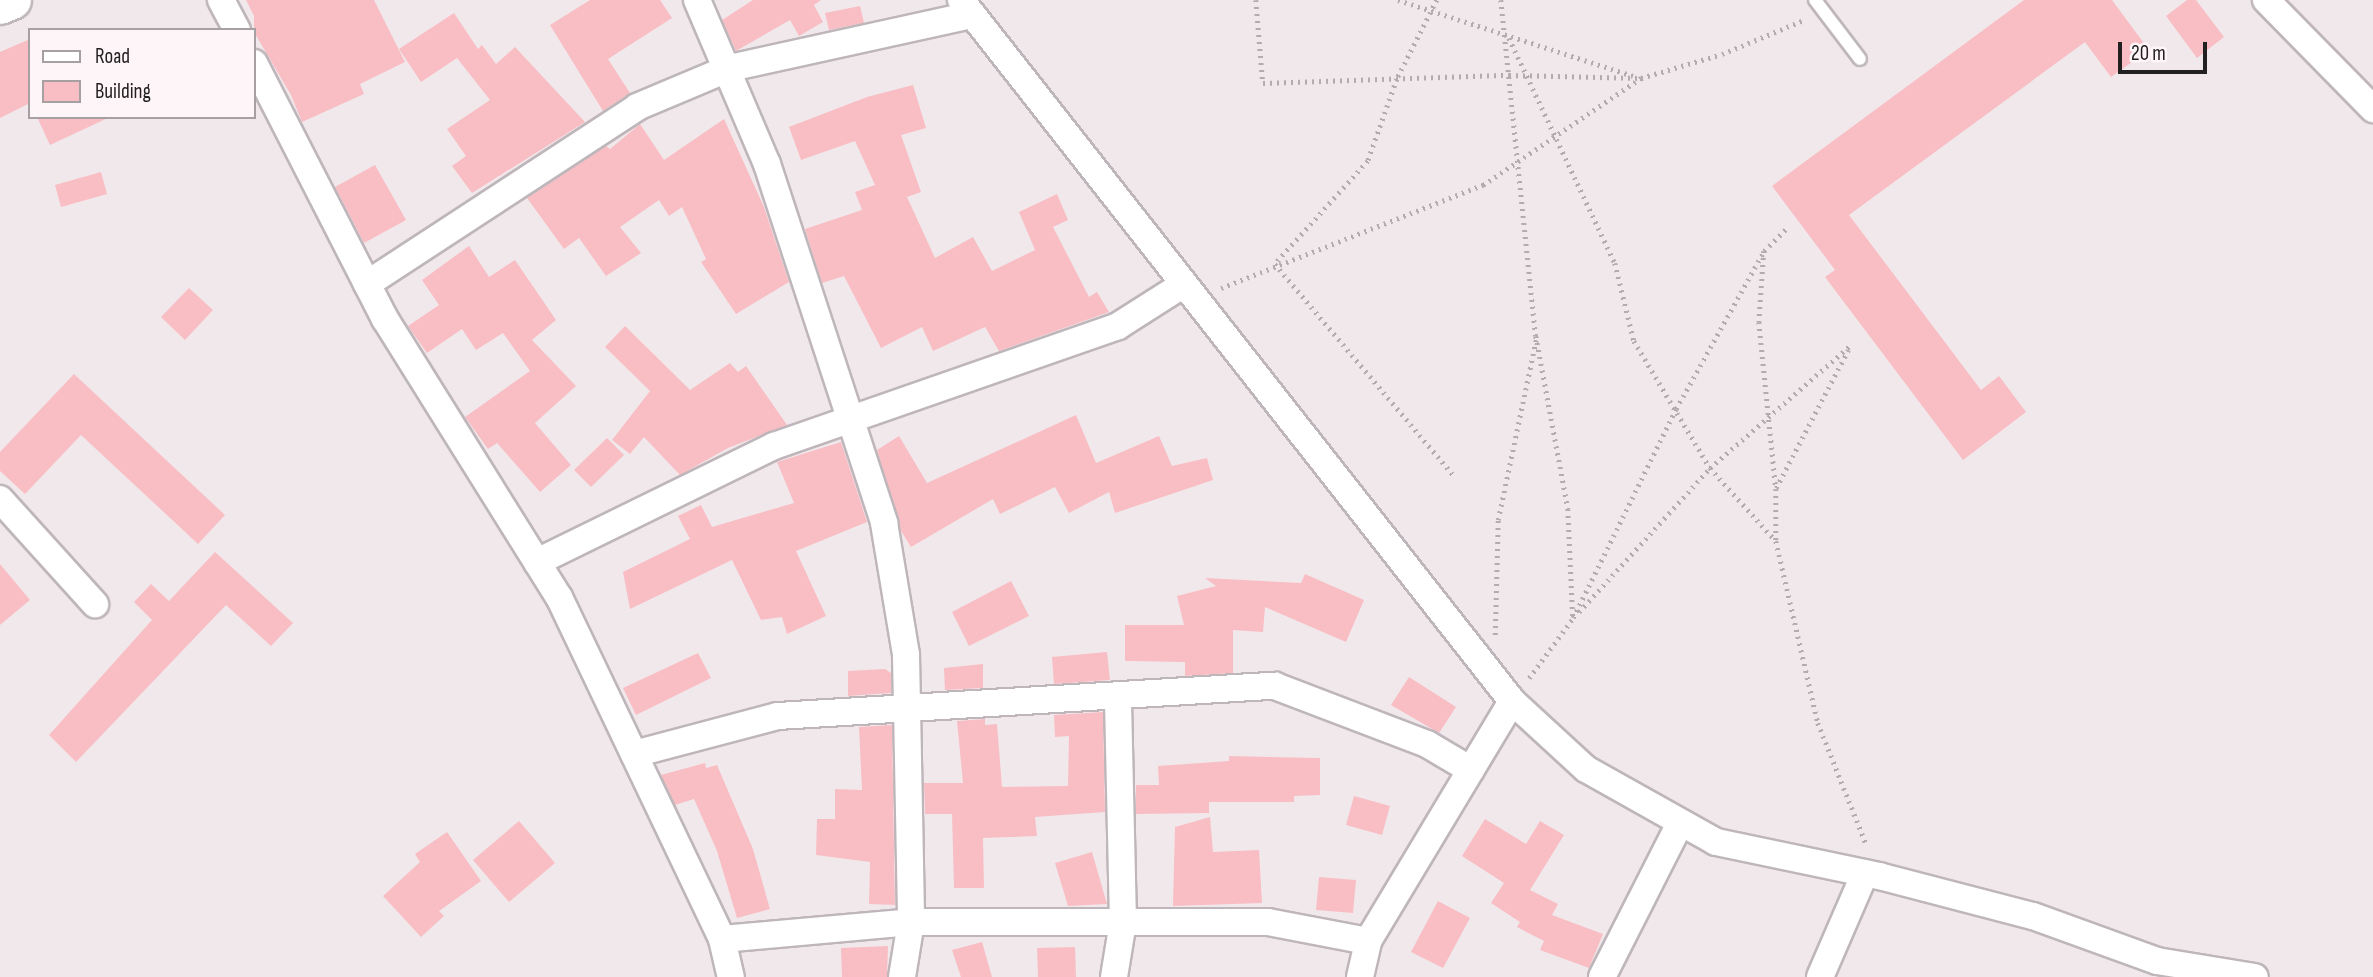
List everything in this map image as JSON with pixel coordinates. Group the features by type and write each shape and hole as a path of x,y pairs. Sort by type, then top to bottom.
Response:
{"main road":[{"path":"0,5 12,0"}],"street":[{"path":"221,0 236,28"},
{"path":"697,0 730,68 766,164 884,523 906,655 911,922 902,977"},
{"path":"2266,0 2373,109"},
{"path":"367,284 637,107 730,68 966,8 1512,701 1586,769 1679,825 1716,842 1872,875 2033,916 2157,961 2204,973 2255,977"},
{"path":"256,67 367,284 559,597 722,939 732,977"},
{"path":"537,562 774,446 851,422 1118,326 1191,292"},
{"path":"0,499 95,604"},
{"path":"634,754 778,716 1275,686 1427,744 1471,770"},
{"path":"1114,977 1124,922 1118,696"},
{"path":"1360,977 1368,942 1512,701"},
{"path":"1602,977 1679,825"},
{"path":"1820,977 1872,875"},
{"path":"722,939 911,922 1268,922 1368,942"}],"lane":[{"path":"1815,0 1860,59"}],"path":[{"path":"1256,0 1263,83 1510,75 1641,78 1722,54 1824,12"},
{"path":"1398,0 1641,78"},
{"path":"1275,264 1368,161 1397,79 1437,0"},
{"path":"1500,0 1507,34 1515,164 1536,336 1568,509 1573,618"},
{"path":"1507,34 1615,263 1634,341 1710,468 1776,541"},
{"path":"1191,292 1275,264 1483,185 1641,78"},
{"path":"1573,618 1676,409 1764,251 1786,229"},
{"path":"1764,251 1759,322 1776,489 1776,541 1818,723 1872,875"},
{"path":"1275,264 1453,474"},
{"path":"1494,678 1498,520 1536,336"},
{"path":"1512,701 1573,618 1710,468 1850,346 1776,489"}],"building":[{"path":"246,0 374,0 405,62 360,84 364,94 302,122 291,95 256,35 254,16"},
{"path":"590,0 660,0 672,18 608,59 630,93 603,111 550,25"},
{"path":"753,0 821,0 814,5 823,22 799,36 790,20 736,51 722,20"},
{"path":"2024,0 2112,0 2149,50 2111,77 2085,42 1849,215 1981,390 1999,376 2026,412 1963,460 1825,277 1835,270 1772,186"},
{"path":"2187,0 2196,0 2224,37 2197,58 2166,16"},
{"path":"860,6 864,23 829,30 825,13"},
{"path":"454,13 478,49 482,45 496,64 515,47 585,122 472,193 452,166 466,156 447,129 490,100 457,58 421,82 399,49"},
{"path":"28,40 28,104 0,118 0,52"},
{"path":"913,85 926,128 901,135 921,192 907,197 935,258 973,237 992,271 1035,250 1019,212 1057,194 1068,220 1053,227 1089,297 1097,292 1109,312 999,351 985,327 933,351 922,327 881,348 844,276 822,283 805,229 862,210 855,192 875,185 855,141 801,160 789,127 867,97"},
{"path":"38,119 106,119 50,145"},
{"path":"724,119 764,207 789,282 736,314 701,262 706,259 682,207 669,216 659,200 620,227 641,253 606,276 579,238 564,249 527,198 606,146 610,149 640,124 664,160"},
{"path":"375,165 406,220 364,243 335,187"},
{"path":"101,172 107,194 61,207 55,185"},
{"path":"469,246 489,277 515,260 556,320 532,340 576,386 535,423 571,465 540,492 497,443 488,449 465,417 530,371 503,333 476,350 462,329 427,353 408,326 439,305 422,280"},
{"path":"189,288 213,310 185,340 161,317"},
{"path":"625,326 690,390 730,363 738,372 746,366 787,425 728,448 680,475 644,437 630,454 612,440 650,391 605,347"},
{"path":"74,374 225,515 198,544 81,435 25,494 0,471 0,452"},
{"path":"1076,415 1096,463 1159,436 1172,466 1207,458 1213,480 1115,513 1109,492 1069,513 1055,487 1000,514 993,499 911,547 901,531 877,450 899,436 927,483"},
{"path":"607,438 624,455 591,487 574,470"},
{"path":"841,442 867,522 796,551 826,616 787,634 782,617 761,620 732,560 630,609 623,572 690,539 678,516 701,505 712,527 794,503 777,462"},
{"path":"215,552 293,623 271,646 226,605 76,762 49,735 152,620 134,602 151,584 169,601"},
{"path":"0,564 30,600 0,625"},
{"path":"1305,574 1364,600 1346,642 1265,607 1263,632 1233,630 1233,673 1185,676 1185,662 1125,661 1125,625 1184,625 1177,596 1216,586 1205,578 1301,583"},
{"path":"1011,581 1029,616 969,646 952,612"},
{"path":"1107,652 1110,680 1054,684 1052,657"},
{"path":"698,653 711,678 636,715 623,688"},
{"path":"983,664 983,688 945,690 944,668"},
{"path":"885,669 891,673 891,693 848,696 848,671"},
{"path":"1409,677 1456,707 1439,733 1391,705"},
{"path":"1103,712 1105,812 1035,817 1037,836 983,838 984,888 954,888 952,814 925,814 924,783 963,783 957,721 985,719 985,725 997,724 1002,787 1068,786 1069,736 1055,737 1054,715"},
{"path":"892,725 895,905 869,904 870,862 816,855 817,819 835,819 835,789 862,790 859,727"},
{"path":"1229,756 1320,758 1320,795 1294,796 1294,802 1209,802 1209,813 1136,814 1136,785 1159,785 1158,766 1229,761"},
{"path":"705,763 706,768 717,765 753,849 770,909 737,918 717,851 694,799 675,805 661,775"},
{"path":"1354,796 1390,806 1382,835 1346,825"},
{"path":"1210,817 1213,852 1259,850 1262,903 1173,906 1175,827"},
{"path":"1485,819 1526,844 1540,821 1564,835 1530,890 1558,904 1552,915 1603,934 1589,968 1540,950 1544,941 1517,927 1520,922 1491,903 1504,883 1462,856"},
{"path":"519,821 555,863 509,902 473,860"},
{"path":"447,832 481,881 439,911 444,916 421,937 383,896 420,862 415,854"},
{"path":"1092,852 1107,904 1068,906 1055,863"},
{"path":"1319,877 1356,880 1353,913 1316,910"},
{"path":"1438,901 1470,918 1443,968 1411,952"},
{"path":"982,942 992,977 961,977 952,950"},
{"path":"888,946 887,977 842,977 841,948"},
{"path":"1075,947 1076,977 1038,977 1037,948"}]}
